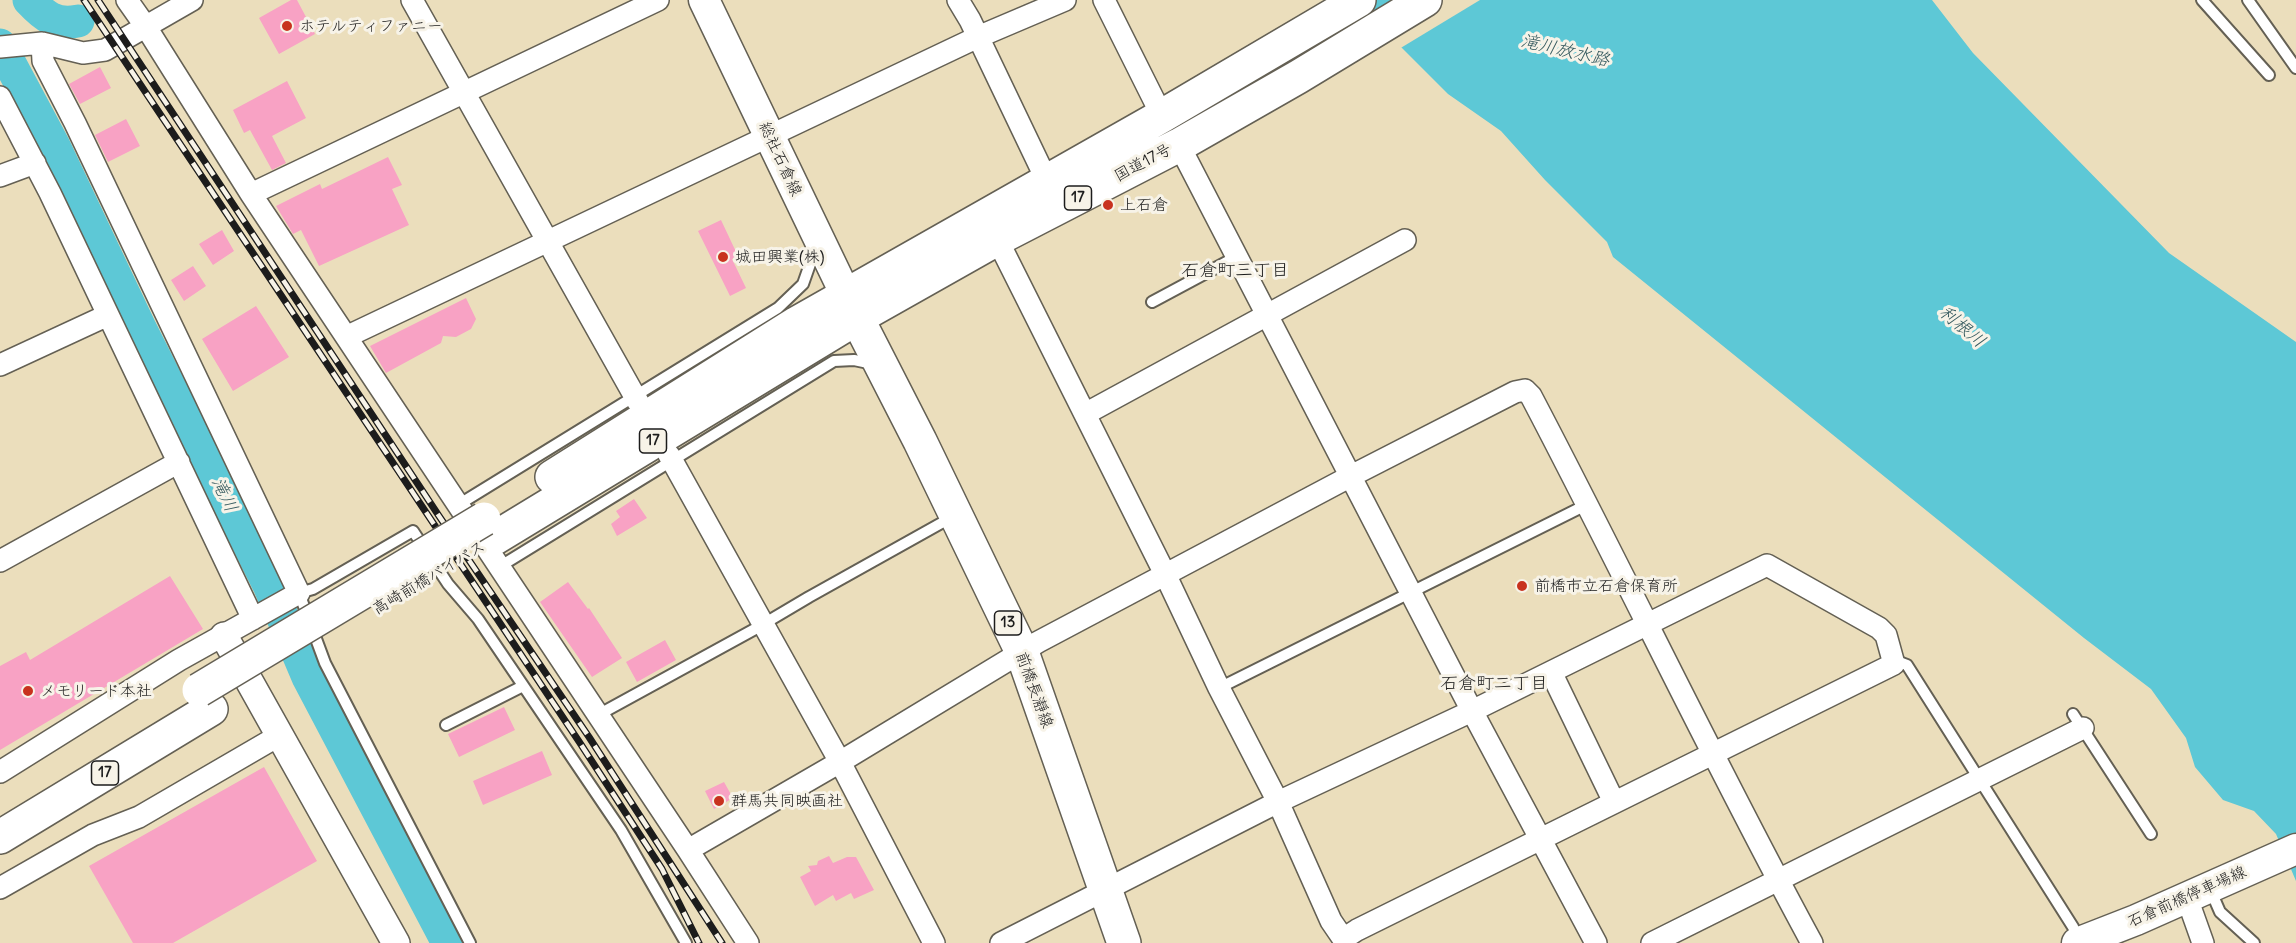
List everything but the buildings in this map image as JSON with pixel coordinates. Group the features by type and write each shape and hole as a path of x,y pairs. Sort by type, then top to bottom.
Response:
{"main road":[{"name":"総社石倉線","path":"704,0 851,307"},
{"name":"国道17号","path":"851,307 1047,181 1280,48 1359,0"},
{"name":"国道17号","path":"851,307 997,239 1179,145 1298,77 1425,0"},
{"name":"前橋長瀞線","path":"851,307 882,365 1022,652 1125,943"},
{"name":"高崎前橋バイパス","path":"0,837 205,700 484,532 797,323 851,307"},
{"name":"高崎前橋バイパス","path":"0,810 205,700"},
{"name":"石倉前橋停車場線","path":"2078,943 2296,849"}],"street":[{"path":"127,0 251,194 484,532 598,715 748,943"},
{"path":"0,47 32,44 93,53 116,45 192,0"},
{"path":"412,0 636,399"},
{"path":"251,194 658,0"},
{"path":"958,0 1047,181"},
{"path":"348,336 978,37 1065,0"},
{"path":"1104,0 1162,116"},
{"path":"0,772 179,660 296,595 135,247 43,61 32,44"},
{"path":"0,98 35,163 256,617"},
{"path":"1179,145 1472,711 1596,943"},
{"path":"0,176 35,163"},
{"path":"997,239 1165,574 1219,688 1278,802 1331,921 1344,941 1357,930 1894,664 1886,635 1879,628 1767,566 1472,711 1278,802 1001,943"},
{"path":"1085,414 1406,240"},
{"path":"0,365 108,315"},
{"path":"688,850 840,762 1022,652 1351,476 1515,392 1525,390 1531,396 1588,504 1812,943"},
{"path":"670,458 840,762 934,943"},
{"path":"0,561 179,462"},
{"path":"225,636 396,943"},
{"path":"1551,672 1614,802"},
{"path":"1652,943 1979,780 2078,721"},
{"path":"0,888 93,834 139,817 280,735"},
{"path":"2198,893 2203,943"}],"lane":[{"path":"2202,0 2268,75"},
{"path":"2248,0 2296,68"},
{"path":"484,532 636,399 785,303 807,276 818,240"},
{"path":"1152,302 1236,257"},
{"path":"484,532 670,458 834,361 854,360 882,365"},
{"path":"1219,688 1588,504"},
{"path":"598,715 764,625 809,597 955,516"},
{"path":"470,943 325,663 296,595 313,589 413,531 448,584 478,619 621,830 686,943"},
{"path":"1894,664 1899,662 1907,665 2073,927 2078,943"},
{"path":"446,725 523,686"},
{"path":"2078,721 2151,834"},
{"path":"2198,893 2254,943"}],"water":[{"name":"利根川","path":"1354,0 1932,0 1973,53 2169,253 2296,342 2296,881 2276,834 2254,811 2223,800 2195,767 2186,738 2151,689 2084,638 1613,257 1607,242 1545,180 1501,131 1448,94"}],"pier":[{"path":"1397,0 1480,0 1399,49 1368,18"}],"waterway":[{"name":"滝川放水路","path":"29,0 40,11 57,21 78,21"},
{"name":"滝川","path":"0,45 54,146 141,330 269,585 308,677 448,943"}],"railway":[{"path":"84,0 580,743 662,869 699,943"},
{"path":"98,0 439,516 589,737 722,943"}],"place":[{"name":"ホテルティファニー","path":"287,26"},
{"name":"上石倉","path":"1108,205"},
{"name":"城田興業(株)","path":"723,257"},
{"name":"前橋市立石倉保育所","path":"1522,586"},
{"name":"メモリード本社","path":"28,691"},
{"name":"群馬共同映画社","path":"719,801"}],"district":[{"name":"石倉町三丁目","path":"1235,271"},
{"name":"石倉町二丁目","path":"1494,684"}]}
